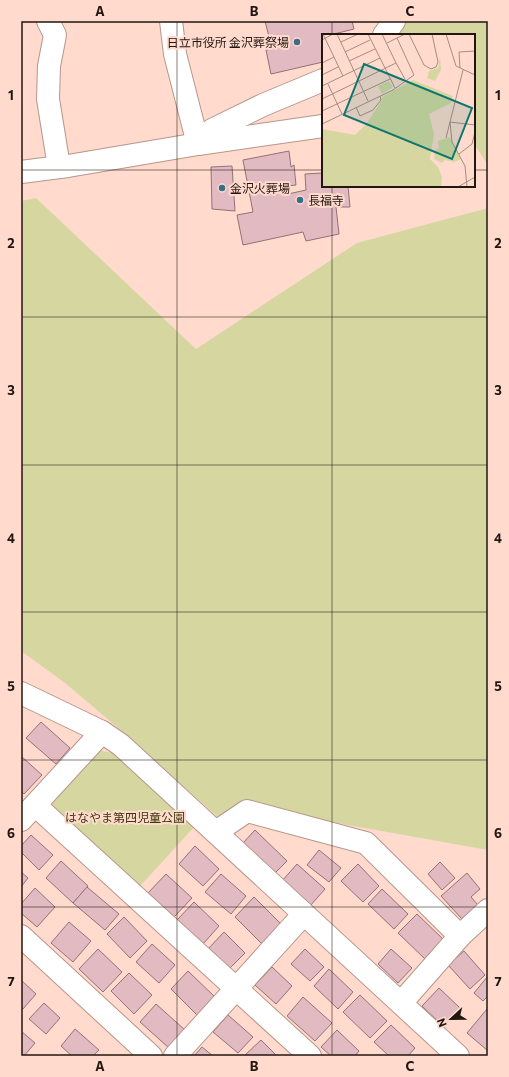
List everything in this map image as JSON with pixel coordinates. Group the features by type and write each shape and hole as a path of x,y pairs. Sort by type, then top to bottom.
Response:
{"street":[{"path":"48,21 55,35 50,66 48,99 59,167"},
{"path":"171,21 175,54 198,144"},
{"path":"385,34 394,21"},
{"path":"198,144 212,130 263,105 322,80"},
{"path":"21,172 322,126"},
{"path":"21,693 102,732 121,745 216,832 303,915 458,1056"},
{"path":"21,820 102,732"},
{"path":"35,804 310,1056"},
{"path":"216,832 247,811 366,843 460,936"},
{"path":"401,1003 460,936 488,910"},
{"path":"175,1056 303,915"},
{"path":"21,936 151,1056"}],"green space":[{"path":"400,21 488,21 488,165 475,146 475,34 390,34"},
{"path":"36,198 196,349 357,243 488,208 488,850 320,820 245,800 219,818 65,683 21,651 21,201"},
{"name":"はなやま第四児童公園","path":"99,750 116,754 196,825 140,886 54,809 52,802"}],"building":[{"name":"日立市役所 金沢葬祭場","path":"265,21 352,21 354,29 334,34 322,34 322,62 271,74 266,50 272,49"},
{"name":"長福寺","path":"289,151 291,167 294,165 296,185 287,186 288,194 306,190 305,174 322,173 322,187 348,187 350,207 336,207 339,234 306,241 303,232 243,245 237,215 253,212 243,160"},
{"name":"金沢火葬場","path":"232,166 235,211 212,209 211,167"},
{"path":"41,722 70,748 56,764 26,738"},
{"path":"21,756 42,775 24,794 21,791"},
{"path":"255,830 287,861 274,874 242,844"},
{"path":"31,835 53,855 39,870 21,852 21,846"},
{"path":"195,846 219,869 203,886 179,864"},
{"path":"319,850 341,868 329,882 307,865"},
{"path":"61,861 88,886 73,903 46,878"},
{"path":"440,862 455,878 442,890 428,874"},
{"path":"297,864 325,889 310,906 282,881"},
{"path":"358,864 379,886 363,902 341,881"},
{"path":"21,872 28,878 21,887"},
{"path":"467,873 480,889 471,897 478,905 462,919 441,896"},
{"path":"166,874 192,898 174,917 148,893"},
{"path":"221,874 246,896 231,914 205,892"},
{"path":"87,887 119,914 105,930 73,903"},
{"path":"35,888 55,907 37,927 21,913 21,904"},
{"path":"382,889 408,914 394,929 368,904"},
{"path":"254,897 281,924 262,944 235,917"},
{"path":"194,902 219,926 203,944 177,920"},
{"path":"417,914 444,940 425,959 398,933"},
{"path":"124,917 147,941 130,958 107,934"},
{"path":"69,922 91,941 73,962 51,943"},
{"path":"224,932 245,953 229,969 208,949"},
{"path":"152,944 175,965 159,983 136,962"},
{"path":"98,949 122,972 103,992 79,969"},
{"path":"305,949 324,967 310,981 291,964"},
{"path":"391,949 412,968 398,983 378,964"},
{"path":"464,951 485,975 470,989 448,965"},
{"path":"272,967 292,986 276,1004 255,985"},
{"path":"329,969 353,992 338,1009 314,986"},
{"path":"188,971 217,999 199,1017 171,989"},
{"path":"129,973 152,995 134,1014 111,991"},
{"path":"488,976 488,996 483,1001 474,993"},
{"path":"21,980 36,994 23,1009 21,1008"},
{"path":"439,988 460,1008 443,1026 422,1006"},
{"path":"360,995 387,1021 370,1038 343,1012"},
{"path":"303,997 332,1023 315,1041 287,1016"},
{"path":"44,1003 60,1018 46,1034 29,1019"},
{"path":"156,1004 185,1030 169,1048 140,1022"},
{"path":"487,1009 488,1010 488,1051 467,1033"},
{"path":"228,1015 253,1037 238,1053 213,1032"},
{"path":"391,1025 415,1048 408,1056 389,1056 374,1042"},
{"path":"75,1029 99,1050 93,1056 72,1056 61,1046"},
{"path":"337,1030 359,1051 355,1056 331,1056 321,1047"},
{"path":"21,1031 35,1043 24,1056 21,1056"},
{"path":"261,1040 277,1056 244,1056"},
{"path":"202,1047 213,1056 194,1056"}],"place":[{"name":"日立市役所 金沢葬祭場","path":"297,42"},
{"name":"金沢火葬場","path":"222,188"},
{"name":"長福寺","path":"300,200"}]}
